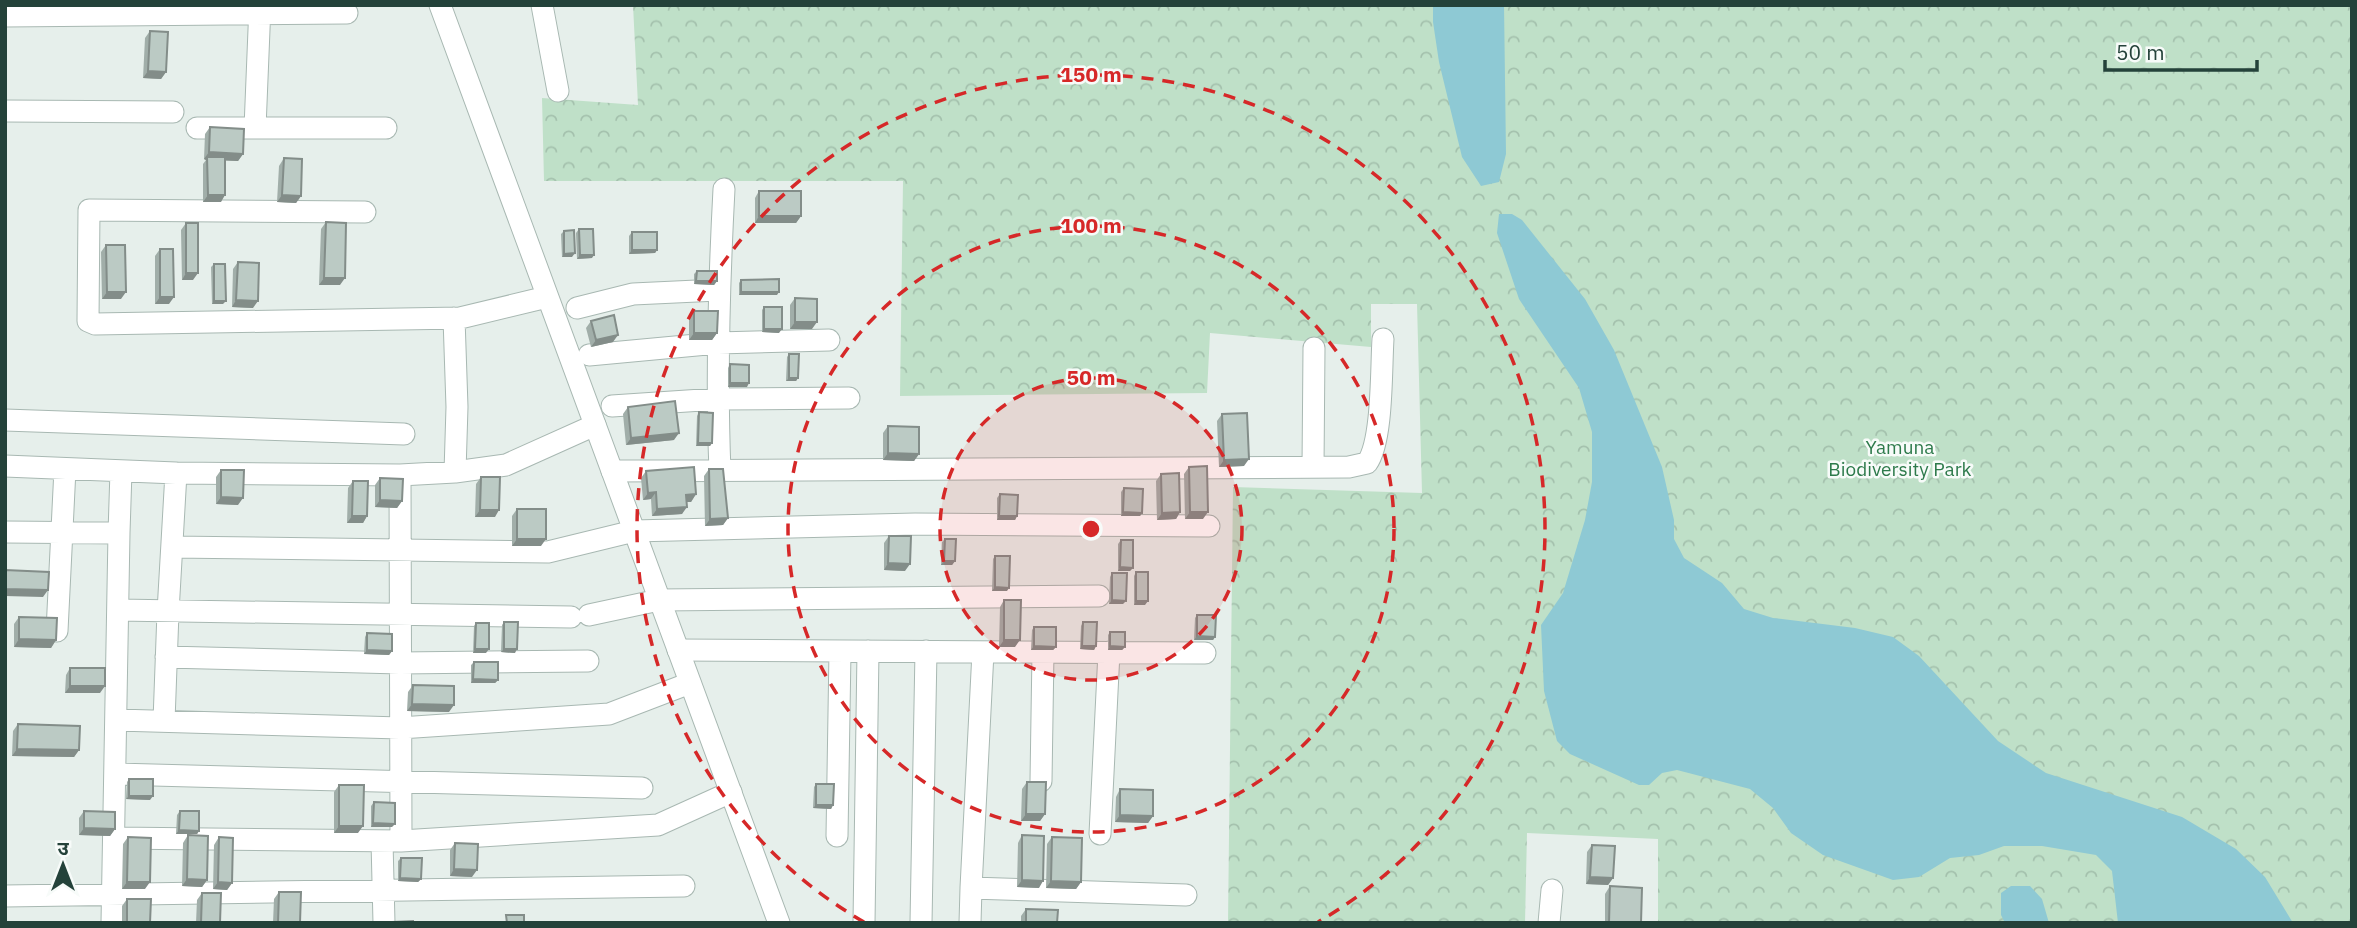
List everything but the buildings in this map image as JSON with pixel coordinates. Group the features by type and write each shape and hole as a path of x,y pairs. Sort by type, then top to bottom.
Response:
{"street":[{"path":"440,5 779,923"},
{"path":"542,5 558,91"},
{"path":"255,128 260,10"},
{"path":"5,16 260,10 347,13"},
{"path":"5,111 173,113"},
{"path":"197,128 386,128"},
{"path":"720,471 717,399 718,290 724,189"},
{"path":"365,212 89,210 88,321 94,324 462,317 547,297"},
{"path":"577,308 633,294 718,290"},
{"path":"455,472 462,317"},
{"path":"612,471 1349,467 1367,463 1373,456 1377,439 1383,339"},
{"path":"589,355 718,343 828,340"},
{"path":"1313,467 1314,348"},
{"path":"612,406 717,399 849,398"},
{"path":"5,420 404,434"},
{"path":"5,466 176,473 400,475 455,472 514,461 594,425"},
{"path":"57,631 65,469"},
{"path":"112,923 121,471"},
{"path":"164,721 176,473"},
{"path":"384,923 383,891 401,782 400,475"},
{"path":"172,547 551,551 634,531 915,524 1209,526"},
{"path":"5,532 119,533"},
{"path":"118,610 580,616 659,600 1099,596"},
{"path":"678,650 1205,653"},
{"path":"836,836 840,651"},
{"path":"864,923 868,651"},
{"path":"920,923 926,651"},
{"path":"970,923 983,652"},
{"path":"1041,781 1043,652"},
{"path":"1100,834 1109,652"},
{"path":"166,657 400,663 588,661"},
{"path":"117,720 400,728 613,712 690,683"},
{"path":"116,774 642,789"},
{"path":"114,838 392,841 661,824 731,792"},
{"path":"5,896 684,886"},
{"path":"971,888 1186,895"},
{"path":"1549,923 1552,890"}],"green space":[{"name":"Yamuna Biodiversity Park","path":"633,5 2352,5 2352,923 1658,923 1658,839 1527,833 1525,923 1228,923 1233,487 1422,493 1417,304 1371,304 1371,347 1210,333 1207,393 900,396 903,181 544,181 542,98 638,105"}],"water":[{"path":"1433,5 1504,5 1506,154 1499,182 1481,186 1462,157 1439,62"},
{"path":"1499,214 1512,214 1522,220 1585,299 1614,350 1662,467 1674,520 1674,539 1684,558 1722,583 1744,609 1773,618 1855,628 1893,637 1919,656 1998,741 2046,773 2182,817 2236,849 2265,877 2293,923 2118,923 2112,871 2096,855 2042,846 2004,846 1979,855 1950,858 1919,877 1893,880 1823,855 1791,833 1773,808 1750,789 1677,770 1662,773 1649,785 1639,785 1570,754 1557,741 1544,691 1541,625 1563,593 1585,520 1592,482 1592,432 1579,388 1519,299 1497,233"},
{"path":"2011,886 2030,886 2042,899 2049,923 2005,923 2001,915 2001,893"}]}
